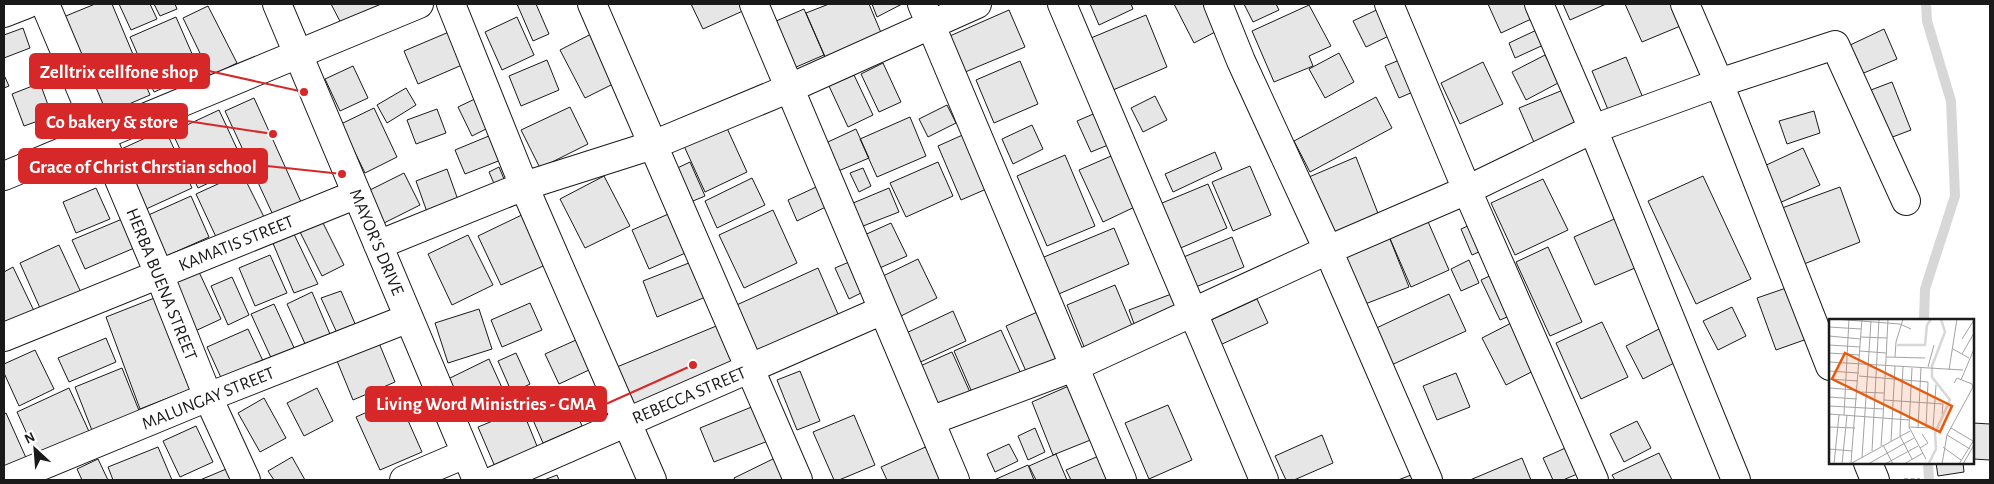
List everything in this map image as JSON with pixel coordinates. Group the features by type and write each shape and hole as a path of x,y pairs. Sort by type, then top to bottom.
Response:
{"street":[{"path":"4,13 27,4"},
{"name":"HERBA BUENA STREET","path":"45,4 159,274 208,397 246,480"},
{"name":"MAYOR'S DRIVE","path":"277,4 299,52 356,194 477,480"},
{"path":"4,176 299,52 419,4"},
{"path":"450,4 524,186 652,480"},
{"path":"592,4 798,480"},
{"path":"754,4 955,480"},
{"path":"378,245 524,186 653,145 790,88 927,14 977,4"},
{"path":"1062,4 1264,480"},
{"path":"1218,4 1241,61 1328,250 1428,480"},
{"path":"1388,4 1594,480"},
{"path":"1540,4 1736,480"},
{"path":"1685,4 1719,83 1829,363"},
{"path":"927,14 1122,480"},
{"path":"930,422 1074,367 1328,250 1467,190 1593,129 1719,83 1835,45 1906,201"},
{"name":"KAMATIS STREET","path":"4,337 356,194"},
{"name":"REBECCA STREET","path":"495,480 883,310"},
{"name":"MALUNGAY STREET","path":"7,480 208,397 409,318"},
{"path":"404,480 465,454"},
{"path":"1868,464 1875,480"}],"path":[{"path":"1914,478 1920,480"}],"building":[{"path":"95,4 112,4 150,95 101,116 61,18"},
{"path":"119,4 150,4 157,19 131,30"},
{"path":"154,4 175,4 177,9 160,16"},
{"path":"331,4 392,4 344,29"},
{"path":"517,4 536,4 549,34 533,41"},
{"path":"691,4 742,4 745,10 703,29"},
{"path":"829,4 869,4 882,35 826,59 806,13"},
{"path":"872,4 902,4 877,17"},
{"path":"1090,4 1131,4 1133,9 1099,25"},
{"path":"1174,4 1206,4 1219,30 1194,43"},
{"path":"1244,4 1276,4 1279,10 1253,22"},
{"path":"1488,4 1537,4 1542,14 1501,33"},
{"path":"1563,4 1606,4 1570,20"},
{"path":"1625,4 1683,4 1690,22 1642,42"},
{"path":"1309,5 1331,46 1309,56 1313,66 1274,82 1252,31"},
{"path":"208,6 237,63 211,76 183,18"},
{"path":"1385,6 1397,32 1366,47 1353,21"},
{"path":"804,9 824,55 787,71 767,25"},
{"path":"1009,10 1025,47 958,75 943,39"},
{"path":"1146,15 1167,67 1113,90 1091,38"},
{"path":"176,17 200,72 154,92 130,37"},
{"path":"517,17 534,55 502,70 485,32"},
{"path":"1543,27 1550,42 1515,58 1509,43"},
{"path":"23,28 30,48 4,58 4,35"},
{"path":"456,29 469,62 418,84 404,51"},
{"path":"1884,29 1897,59 1859,75 1846,47"},
{"path":"597,31 621,80 585,98 560,50"},
{"path":"1339,53 1354,82 1325,98 1309,69"},
{"path":"1545,55 1560,82 1526,100 1512,72"},
{"path":"1409,56 1422,88 1399,98 1385,66"},
{"path":"1626,57 1643,98 1609,112 1592,71"},
{"path":"547,60 559,90 521,106 509,76"},
{"path":"1020,61 1038,104 994,123 976,80"},
{"path":"1483,62 1503,104 1460,124 1441,83"},
{"path":"883,63 901,102 879,112 861,74"},
{"path":"353,66 368,98 340,111 325,79"},
{"path":"4,75 9,86 4,88"},
{"path":"854,75 873,115 848,127 829,86"},
{"path":"1892,82 1911,130 1882,141 1863,93"},
{"path":"40,83 52,116 24,126 12,94"},
{"path":"406,88 416,105 387,123 377,105"},
{"path":"1568,88 1584,127 1536,147 1519,108"},
{"path":"1155,96 1167,120 1143,132 1131,108"},
{"path":"479,97 492,126 472,136 458,107"},
{"path":"1376,97 1392,128 1310,172 1294,141"},
{"path":"254,98 301,202 273,215 225,111"},
{"path":"947,105 956,123 928,137 919,119"},
{"path":"570,107 588,144 540,168 521,130"},
{"path":"374,108 397,157 365,173 341,124"},
{"path":"437,109 446,133 416,144 407,120"},
{"path":"219,110 245,166 198,188 172,132"},
{"path":"1814,111 1820,133 1787,144 1779,121"},
{"path":"1098,112 1113,143 1091,152 1077,121"},
{"path":"910,117 926,156 877,177 860,139"},
{"path":"1032,125 1043,149 1013,164 1002,139"},
{"path":"726,126 747,172 705,192 684,146"},
{"path":"165,129 192,188 144,210 117,151"},
{"path":"856,129 869,158 829,175 817,147"},
{"path":"496,133 506,158 465,174 455,150"},
{"path":"967,133 991,187 961,200 938,146"},
{"path":"1803,148 1820,185 1777,204 1760,168"},
{"path":"1215,152 1222,169 1173,192 1165,174"},
{"path":"1118,153 1141,204 1103,222 1079,170"},
{"path":"1065,155 1095,226 1047,246 1017,176"},
{"path":"1356,157 1379,216 1333,235 1309,177"},
{"path":"690,162 705,196 681,206 667,173"},
{"path":"938,162 953,196 906,217 890,183"},
{"path":"1250,166 1271,215 1233,231 1212,182"},
{"path":"499,167 509,191 499,195 489,172"},
{"path":"863,168 871,186 859,192 850,173"},
{"path":"447,169 458,200 427,212 416,181"},
{"path":"242,173 264,217 217,239 196,194"},
{"path":"404,173 420,205 384,223 368,191"},
{"path":"604,176 630,226 585,248 560,199"},
{"path":"1703,176 1751,279 1696,304 1648,201"},
{"path":"752,178 765,205 717,228 705,201"},
{"path":"1543,179 1568,230 1515,255 1491,203"},
{"path":"825,183 834,203 797,221 788,200"},
{"path":"1208,184 1227,228 1169,253 1150,208"},
{"path":"1840,187 1860,242 1804,264 1782,208"},
{"path":"96,188 110,219 76,233 63,202"},
{"path":"889,188 899,212 858,228 846,206"},
{"path":"191,196 209,237 162,258 144,217"},
{"path":"773,210 797,263 744,288 719,235"},
{"path":"528,212 552,262 501,285 478,236"},
{"path":"673,212 690,251 649,269 632,230"},
{"path":"1621,216 1642,265 1595,285 1574,237"},
{"path":"127,217 139,246 85,269 72,240"},
{"path":"1426,217 1449,270 1411,287 1388,234"},
{"path":"322,221 344,265 322,276 300,232"},
{"path":"1479,221 1490,247 1472,255 1461,229"},
{"path":"891,223 907,256 875,270 860,237"},
{"path":"1114,228 1129,264 1047,299 1032,262"},
{"path":"293,232 318,284 294,293 272,241"},
{"path":"1388,234 1409,287 1360,306 1340,254"},
{"path":"468,235 493,285 452,305 428,254"},
{"path":"1232,237 1244,267 1186,291 1174,261"},
{"path":"59,245 84,299 44,317 20,263"},
{"path":"1548,247 1582,322 1550,336 1516,262"},
{"path":"270,255 287,293 255,306 239,268"},
{"path":"918,259 937,298 901,316 881,277"},
{"path":"1469,260 1479,283 1461,291 1451,269"},
{"path":"694,261 708,296 657,317 643,281"},
{"path":"849,262 863,292 849,299 835,268"},
{"path":"13,267 35,313 4,328 4,272"},
{"path":"818,268 841,321 753,360 730,308"},
{"path":"1500,271 1519,312 1500,320 1481,280"},
{"path":"199,272 221,319 193,332 171,284"},
{"path":"232,277 249,315 228,325 211,286"},
{"path":"1115,285 1133,328 1085,349 1067,305"},
{"path":"1789,287 1807,339 1776,350 1757,298"},
{"path":"1182,290 1190,311 1137,332 1129,310"},
{"path":"341,291 356,326 337,333 321,298"},
{"path":"312,292 330,334 306,346 287,304"},
{"path":"1449,294 1466,331 1387,367 1370,331"},
{"path":"157,297 191,389 140,409 106,317"},
{"path":"1257,299 1268,323 1220,345 1209,321"},
{"path":"530,303 542,330 502,347 491,320"},
{"path":"274,304 296,352 273,362 251,314"},
{"path":"1732,307 1746,336 1718,350 1703,321"},
{"path":"479,309 492,349 448,363 435,323"},
{"path":"1044,309 1067,361 1029,378 1006,326"},
{"path":"953,311 966,341 914,365 900,336"},
{"path":"1519,319 1543,366 1506,385 1482,338"},
{"path":"726,322 744,366 632,415 612,369"},
{"path":"1602,322 1628,377 1581,399 1556,343"},
{"path":"248,329 264,363 223,382 207,347"},
{"path":"1659,329 1676,362 1643,379 1626,346"},
{"path":"1001,330 1022,376 974,397 954,351"},
{"path":"106,338 116,362 69,382 58,358"},
{"path":"576,340 589,370 559,384 545,354"},
{"path":"379,343 395,382 353,400 337,361"},
{"path":"35,350 54,389 19,406 4,373 4,364"},
{"path":"952,352 973,399 932,417 911,370"},
{"path":"516,353 530,384 512,393 498,361"},
{"path":"489,359 508,401 467,420 448,379"},
{"path":"122,368 140,413 93,433 75,387"},
{"path":"800,371 820,421 797,430 777,380"},
{"path":"1456,373 1470,407 1437,420 1423,386"},
{"path":"1071,385 1093,439 1053,455 1032,402"},
{"path":"69,388 92,438 40,463 17,412"},
{"path":"317,388 333,421 304,436 287,403"},
{"path":"567,389 582,426 543,443 527,406"},
{"path":"264,398 286,438 260,452 238,413"},
{"path":"398,398 422,452 380,470 356,417"},
{"path":"1168,405 1192,460 1149,479 1125,423"},
{"path":"754,406 768,441 714,462 700,428"},
{"path":"522,409 539,451 496,469 478,427"},
{"path":"6,413 27,460 4,471 4,414"},
{"path":"854,415 875,465 839,480 834,480 813,432"},
{"path":"1637,421 1651,448 1624,462 1610,434"},
{"path":"1974,423 1990,424 1990,460 1974,459"},
{"path":"196,426 213,462 180,477 163,441"},
{"path":"1035,428 1045,452 1028,460 1018,436"},
{"path":"1322,435 1333,463 1294,480 1286,480 1275,456"},
{"path":"1009,444 1018,461 995,472 987,454"},
{"path":"930,445 945,480 887,480 881,467"},
{"path":"1570,446 1582,472 1563,480 1553,480 1543,458"},
{"path":"158,447 172,480 113,480 108,467"},
{"path":"1659,453 1672,480 1615,480 1612,475"},
{"path":"1056,454 1067,480 1036,480 1029,466"},
{"path":"1101,455 1112,480 1071,480 1066,470"},
{"path":"292,457 305,480 274,480 268,471"},
{"path":"777,457 788,480 735,480 734,478"},
{"path":"1522,458 1531,480 1470,480"},
{"path":"98,459 108,480 82,480 77,469"},
{"path":"1936,464 1963,464 1964,472 1938,476"},
{"path":"1028,465 1034,480 994,480"},
{"path":"231,467 237,480 200,480"},
{"path":"557,475 559,480 544,480"},
{"path":"1411,475 1413,480 1398,480"}],"waterway":[{"path":"1924,319 1925,289 1955,196 1951,101 1927,21 1926,4"},
{"path":"1928,464 1929,480"}],"place":[{"name":"Zelltrix cellfone shop","path":"304,92"},
{"name":"Co bakery & store","path":"273,134"},
{"name":"Grace of Christ Chrstian school","path":"342,174"},
{"name":"Living Word Ministries - GMA","path":"693,365"}]}
